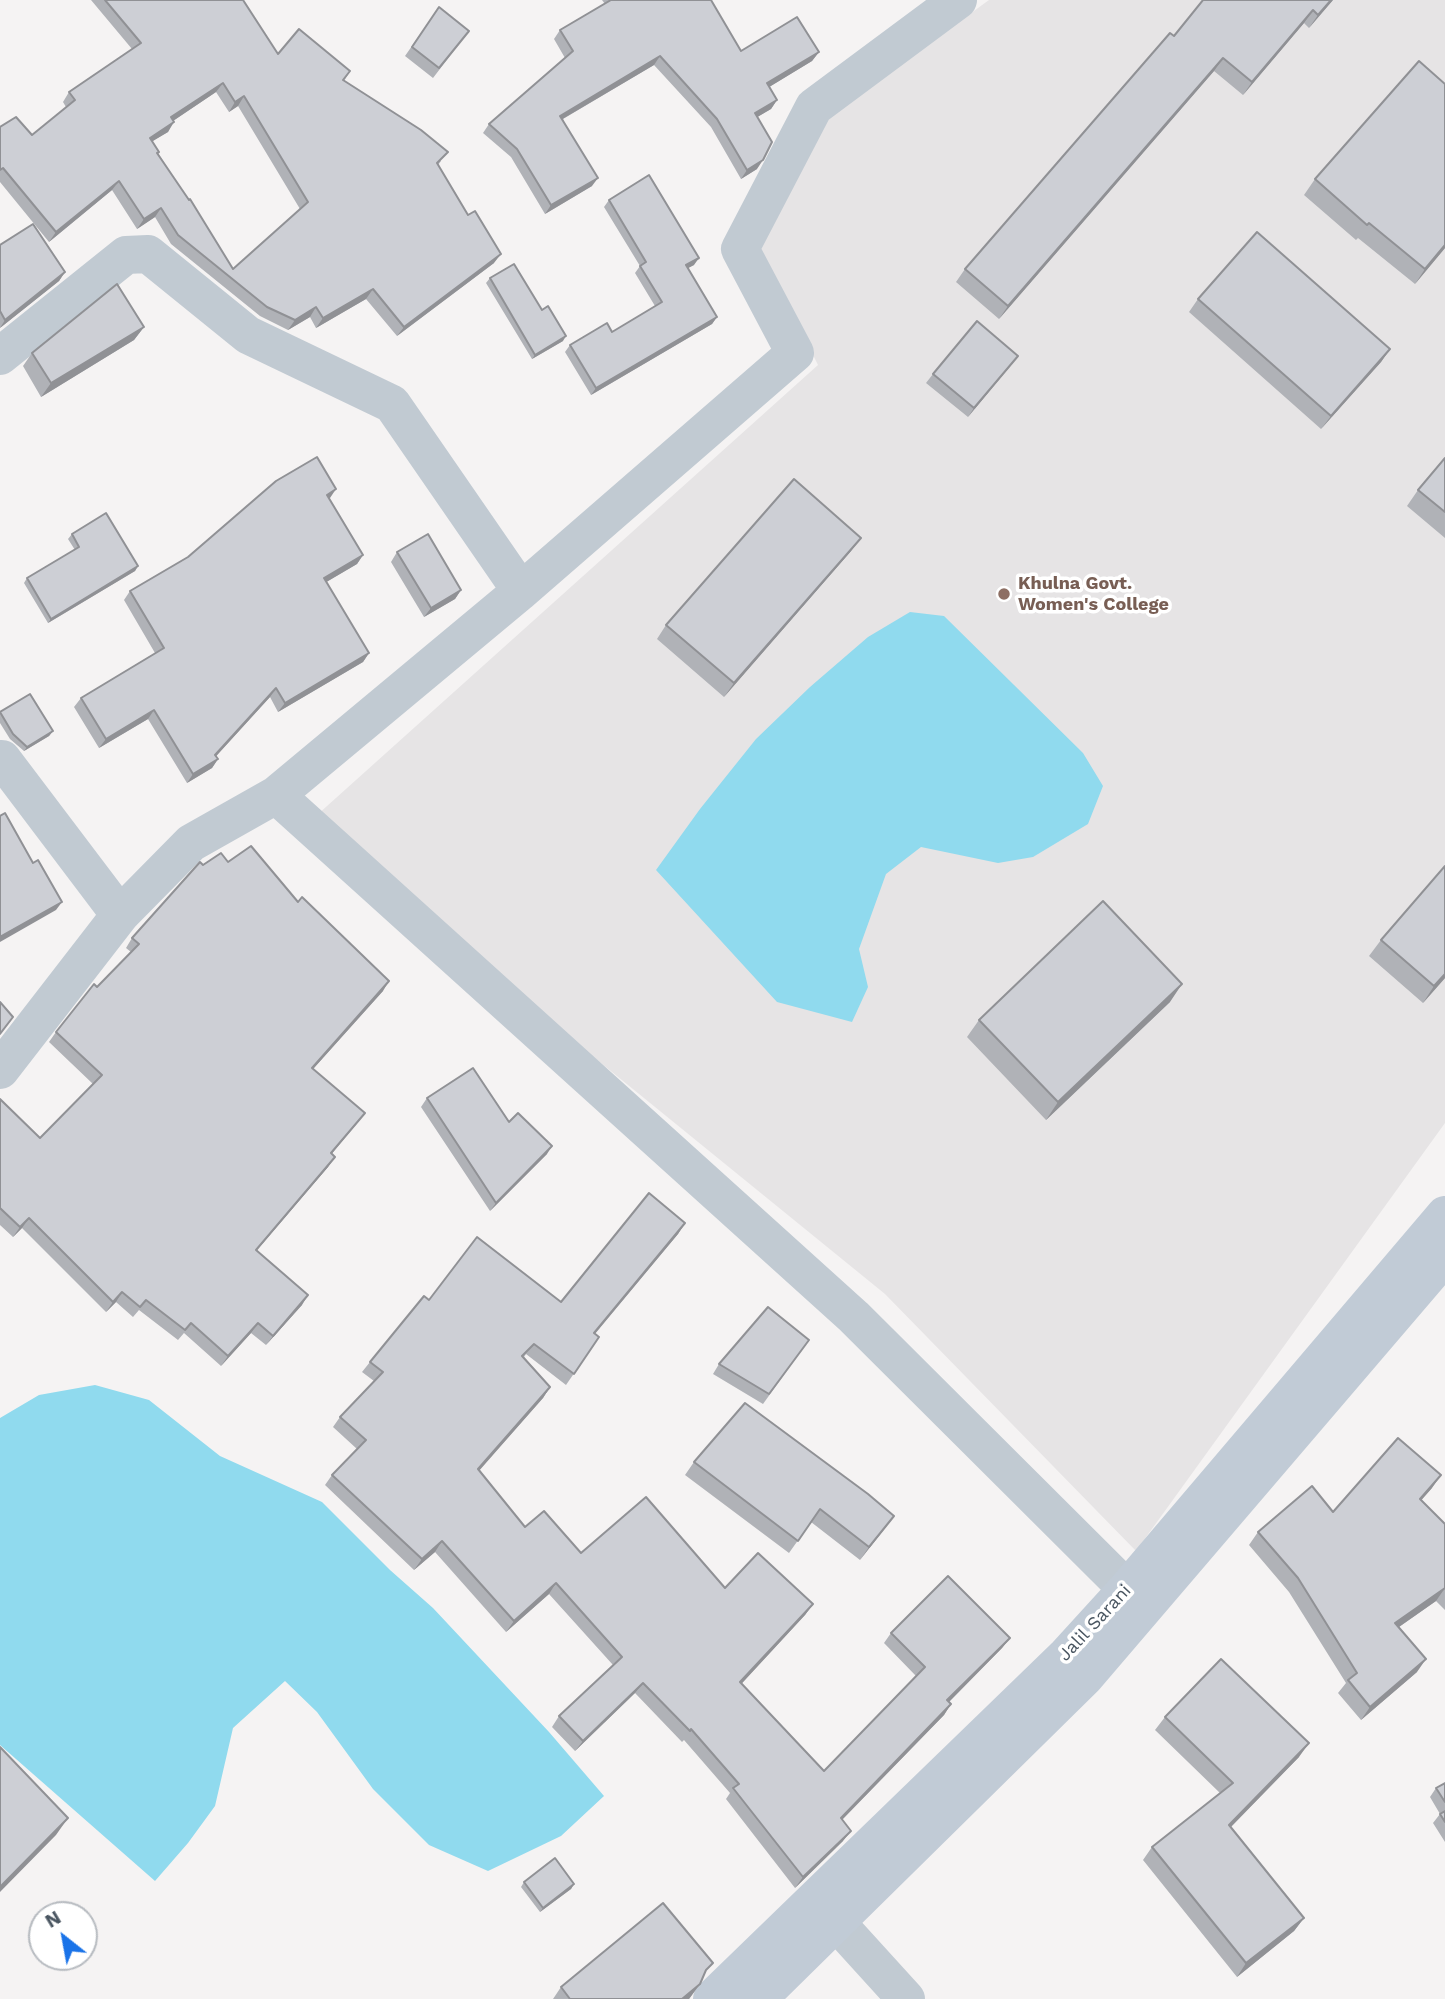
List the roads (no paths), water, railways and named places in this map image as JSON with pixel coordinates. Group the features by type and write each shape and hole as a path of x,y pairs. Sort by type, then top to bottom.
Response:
{"main road":[{"name":"Jalil Sarani","path":"712,1999 1065,1657 1127,1589 1445,1215"},
{"name":"Jalil Sarani","path":"758,1999 1085,1677 1445,1256"}],"street":[{"path":"0,1070 120,915 191,843 276,794 521,591 795,353 740,249 814,107 958,0"},
{"path":"0,356 126,255 148,254 248,335 392,404 521,591"},
{"path":"0,760 120,915"},
{"path":"276,794 854,1317 1127,1589"},
{"path":"836,1922 906,1999"}],"water":[{"path":"910,612 944,616 1083,753 1103,786 1088,824 1033,857 998,863 921,847 886,874 859,949 868,987 852,1022 777,1002 656,870 756,739 868,637"},
{"path":"95,1385 149,1400 220,1456 322,1502 390,1570 433,1608 549,1732 604,1796 561,1836 488,1871 429,1845 373,1789 317,1712 285,1681 233,1728 215,1806 155,1881 0,1745 0,1418 39,1395"}],"place":[{"name":"Khulna Govt. Women's College","path":"1004,594"}]}
